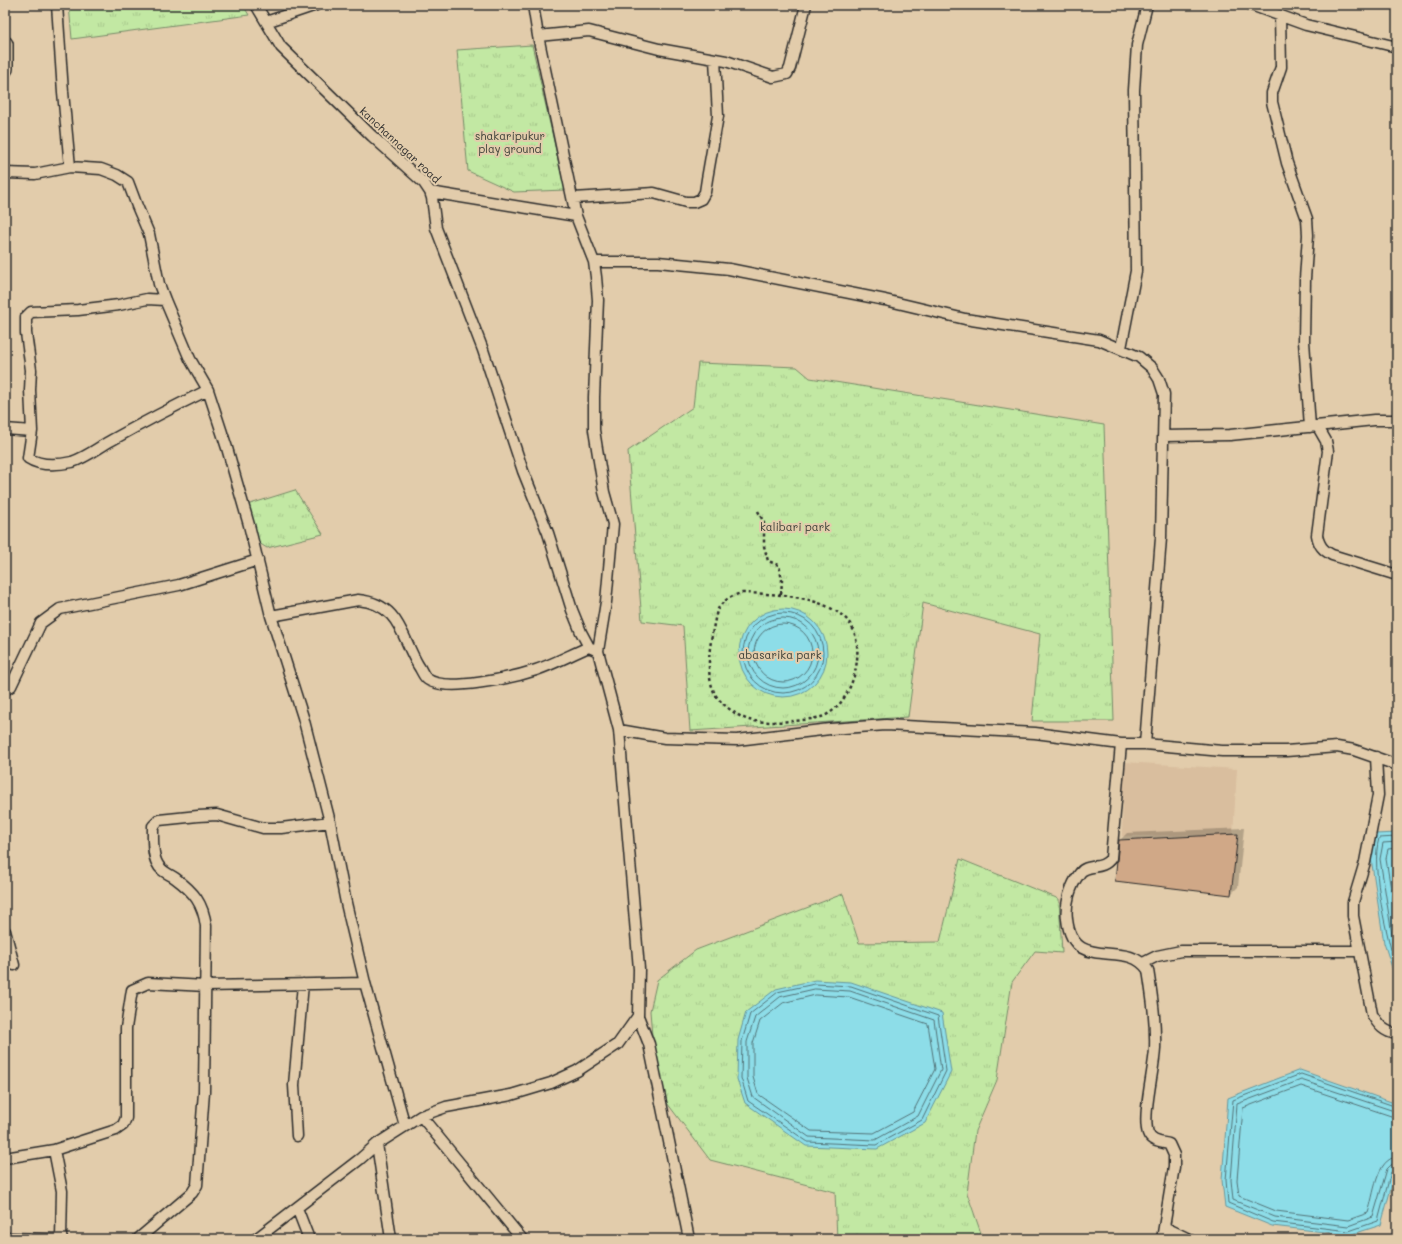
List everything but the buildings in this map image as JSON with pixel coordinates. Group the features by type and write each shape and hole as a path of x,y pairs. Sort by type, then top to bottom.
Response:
{"main road":[{"path":"5,44 5,69"}],"street":[{"path":"58,5 63,92 70,167"},
{"name":"kanchannagar road","path":"256,5 281,47 372,136 424,183 430,192 576,216"},
{"path":"266,22 316,5"},
{"path":"534,5 538,36 574,198 576,216 594,262 598,300 594,430 604,492 613,524 606,602 594,649"},
{"path":"538,36 588,30 659,49 715,59 773,77 787,74 790,68 806,5"},
{"path":"1121,348 1136,271 1134,90 1137,45 1147,5"},
{"path":"1251,5 1306,25 1397,48"},
{"path":"1280,16 1281,67 1272,93 1272,102 1287,163 1307,219 1308,235 1305,279 1304,341 1314,427 1326,440 1328,451 1317,535 1318,543 1323,550 1332,555 1397,575"},
{"path":"574,198 654,193 686,202 694,202 701,199 705,192 718,116 715,59"},
{"path":"5,173 35,174 70,167 101,168 128,182 148,234 159,284 190,359 208,390 227,448 272,616 303,717 330,822 346,904 405,1126"},
{"path":"430,192 438,234 483,350 523,471 548,533 572,610 581,632 594,649 619,730 639,969 638,1016 649,1044 689,1239"},
{"path":"594,262 658,262 729,269 885,300 965,320 1099,340 1139,356 1152,368 1160,379 1164,394 1161,538 1145,744"},
{"path":"165,300 147,298 119,305 31,312 27,314 26,333 31,370 30,390 32,431 28,458 35,462 54,464 72,462 91,454 102,445 157,415 208,390"},
{"path":"1163,436 1230,435 1374,420 1397,420"},
{"path":"5,429 32,431"},
{"path":"5,690 11,686 41,623 60,609 179,585 258,560"},
{"path":"272,616 358,600 367,601 392,615 401,626 409,648 426,678 447,686 475,684 536,670 594,649"},
{"path":"619,730 665,738 737,740 837,728 886,725 961,728 1035,733 1121,744 1145,744 1222,751 1286,751 1337,747 1354,750 1397,765"},
{"path":"1121,744 1111,858 1101,867 1084,869 1080,873 1066,904 1067,918 1069,932 1073,942 1085,950 1133,957 1143,963 1148,970 1156,1032 1152,1078 1146,1113 1146,1126 1149,1135 1154,1140 1169,1144 1174,1154 1174,1166 1162,1239"},
{"path":"1376,757 1378,795 1365,862 1353,902 1353,916 1372,1014 1377,1024 1385,1030 1397,1034"},
{"path":"138,1239 192,1192 197,1185 204,1092 206,926 204,910 198,898 175,878 164,873 156,862 153,826 159,820 217,815 262,828 281,828 330,822"},
{"path":"5,931 14,965"},
{"path":"1143,963 1157,956 1181,951 1359,951"},
{"path":"5,1158 54,1150 116,1130 123,1125 126,1118 126,1028 132,990 148,983 206,986 366,983"},
{"path":"297,1136 294,1084 302,984"},
{"path":"256,1239 377,1144 421,1116 446,1107 511,1095 551,1083 577,1071 618,1044 638,1016"},
{"path":"421,1116 522,1239"},
{"path":"377,1144 391,1239"},
{"path":"5,1238 62,1239 62,1191 54,1150"},
{"path":"297,1208 309,1239"},
{"path":"1164,1227 1189,1239"}],"path":[{"path":"758,510 764,523 764,546 768,560 779,565 782,580 781,595"},
{"path":"736,594 781,595 822,605 844,617 854,632 856,642 852,682 847,696 833,712 826,716 815,719 788,722 749,720 728,708 714,694 710,680 709,660 718,609 729,597 736,594"}],"shaded area":[{"path":"1124,762 1237,769 1233,835 1122,836"}],"green space":[{"path":"69,5 243,5 249,15 72,39"},
{"name":"shakaripukur play ground","path":"532,45 565,190 514,192 468,171 457,50"},
{"name":"kalibari park","path":"698,363 797,367 810,378 1104,425 1114,721 1032,721 1040,634 923,603 908,717 690,731 683,626 642,621 628,451 693,407"},
{"path":"295,490 323,534 267,548 254,540 247,505"},
{"path":"960,859 1059,899 1062,953 1035,951 1012,982 997,1080 975,1131 967,1193 983,1239 837,1239 835,1192 710,1160 649,1079 654,1060 650,1011 657,980 696,950 843,894 859,943 940,942"}],"water":[{"path":"774,609 792,609 808,616 820,628 827,644 827,662 820,678 808,690 792,697 774,697 758,690 746,678 739,662 739,644 746,628 758,616"},
{"path":"1397,833 1397,983 1384,943 1371,858 1376,834"},
{"path":"815,980 851,982 942,1013 951,1072 925,1123 877,1149 806,1146 745,1103 737,1079 738,1040 746,1012 776,989"},
{"path":"1300,1070 1397,1104 1397,1166 1381,1225 1350,1235 1272,1226 1225,1207 1222,1180 1228,1098"}],"park label":[{"name":"abasarika park","path":"780,655"}]}
